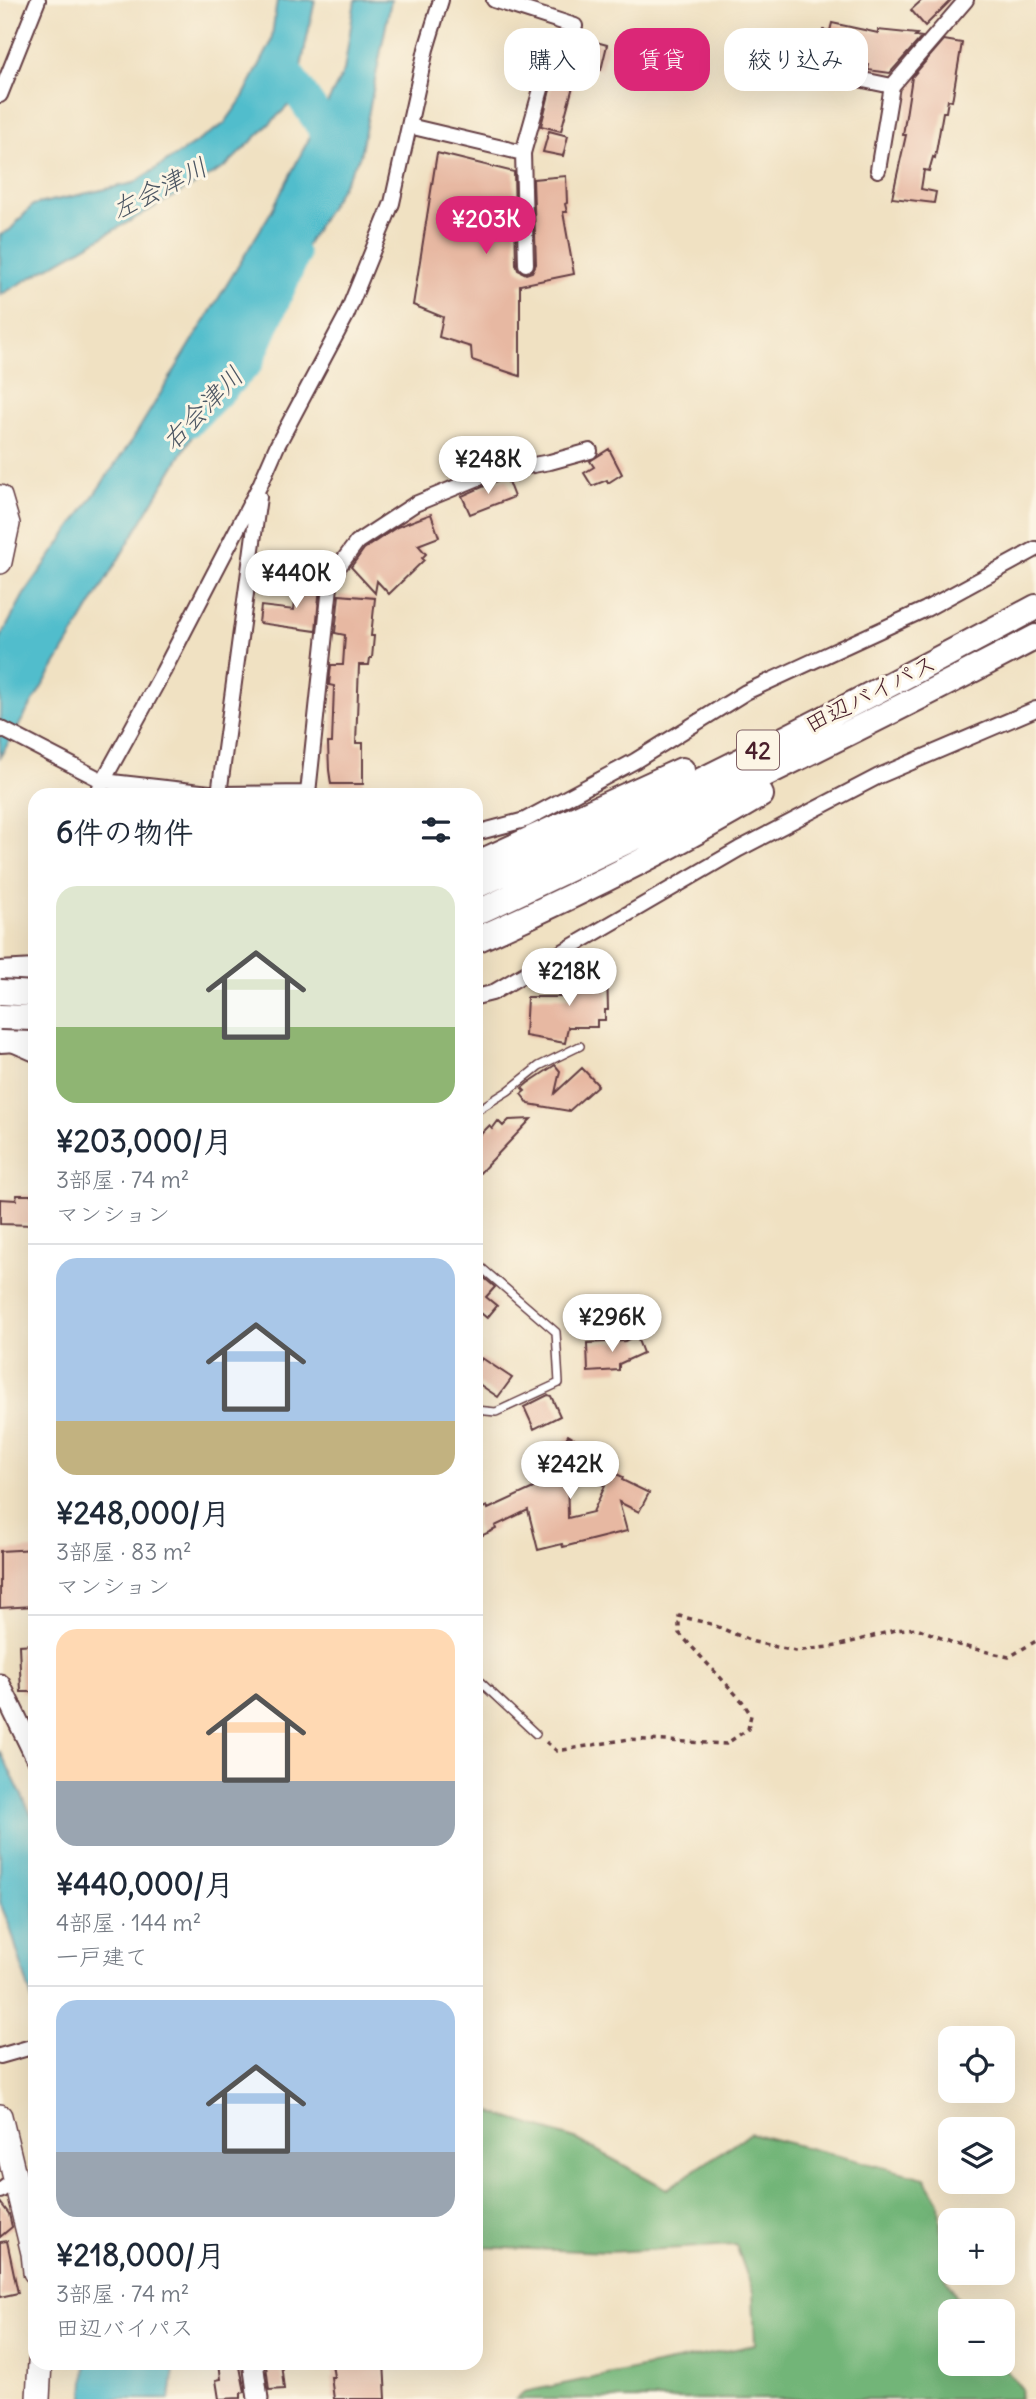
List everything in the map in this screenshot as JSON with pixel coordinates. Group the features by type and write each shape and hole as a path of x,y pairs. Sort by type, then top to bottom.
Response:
{"highway":[{"name":"田辺バイパス","path":"483,883 730,764 1036,607"},
{"name":"田辺バイパス","path":"483,910 705,805 1036,636"},
{"path":"483,861 968,643"},
{"path":"483,937 559,903 644,860 757,797 923,696"},
{"path":"0,974 28,972"},
{"path":"0,992 28,994"},
{"path":"1,1037 28,1022"},
{"path":"1,1037 28,1038"}],"main road":[{"path":"0,497 8,524 0,562"},
{"path":"0,2116 8,2185 28,2239"},
{"path":"38,2399 40,2370"}],"street":[{"path":"0,95 38,0"},
{"path":"97,783 163,672 346,316 392,203 426,49 440,0"},
{"path":"494,0 575,26"},
{"path":"878,170 892,86 967,0"},
{"path":"868,81 892,86"},
{"path":"526,264 523,153 541,91"},
{"path":"409,126 523,153"},
{"path":"309,788 331,577 357,542 415,504 493,472 550,462 590,451"},
{"path":"220,788 260,485"},
{"path":"483,831 525,820 635,761 746,692 926,609 1036,549"},
{"path":"250,565 331,577"},
{"path":"483,995 492,993 739,849 879,776 1036,709"},
{"path":"0,729 97,783 152,788"},
{"path":"28,985 1,1037 28,1050"},
{"path":"0,1684 28,1742"},
{"path":"0,2056 28,2048"},
{"path":"254,2370 258,2399"}],"lane":[{"path":"483,1107 539,1066 580,1046"},
{"path":"483,1269 556,1332 559,1383 496,1412 483,1411"},
{"path":"483,1685 536,1734"}],"path":[{"path":"536,1734 557,1751 629,1740 726,1744 748,1729 751,1715 742,1701 679,1633 679,1616 711,1624 754,1642 795,1651 837,1646 895,1630 917,1628 958,1645 1009,1657 1036,1641"}],"green space":[{"path":"483,2108 578,2140 667,2189 750,2133 925,2178 939,2202 938,2285 950,2285 958,2299 938,2299 938,2376 1011,2376 1022,2389 1020,2399 516,2399 524,2392 755,2345 753,2292 736,2245 609,2252 483,2247"}],"water":[{"name":"左会津川","path":"277,0 315,0 294,100 225,167 0,295 0,235 10,230 33,205 134,183 224,124 242,99 271,43"},
{"path":"355,0 391,0 360,156 0,757 0,639 23,596 131,442 271,212 344,71"},
{"path":"0,1751 28,1808 28,1987 0,1903"},
{"path":"86,2370 174,2370 170,2399 84,2399"}],"building":[{"path":"922,0 951,0 925,26 911,10"},
{"path":"832,23 855,28 831,28"},
{"path":"868,31 917,34 915,36 922,37 890,73 868,70"},
{"path":"944,40 962,43 952,101 948,100 946,112 943,112 935,158 933,157 929,171 924,170 921,189 936,192 934,203 892,198 906,135 903,135 912,77"},
{"path":"600,43 607,45 600,70"},
{"path":"550,91 572,91 561,131 541,126"},
{"path":"549,131 568,136 563,156 543,152"},
{"path":"437,153 514,172 516,264 518,270 526,274 532,272 536,264 533,179 566,176 567,212 563,212 574,274 520,285 520,376 472,360 471,347 439,337 443,317 413,305"},
{"path":"609,449 622,474 608,483 607,480 592,486 584,473 594,467 590,461"},
{"path":"507,479 514,497 470,514 462,496"},
{"path":"431,514 439,537 418,545 426,554 422,558 424,560 389,594 377,581 375,593 351,567 364,549 397,527"},
{"path":"297,582 320,585 316,631 259,623 261,606 294,610"},
{"path":"339,595 375,598 372,658 369,665 359,665 356,743 363,743 363,784 331,784 329,770 328,743 332,743 334,686 329,685 331,665 343,665 345,635 335,633"},
{"path":"573,971 607,971 608,1010 605,1010 605,1020 597,1020 597,1027 568,1027 565,1043 525,1036 527,997 573,997"},
{"path":"555,1065 560,1071 555,1093 582,1068 598,1085 569,1111 529,1104 521,1094 525,1091 522,1088"},
{"path":"531,1119 483,1170 483,1132 489,1126 492,1129 498,1121 503,1126 509,1120"},
{"path":"17,1195 28,1195 28,1225 0,1224 0,1199 16,1200"},
{"path":"483,1277 495,1287 486,1297 497,1306 487,1318 483,1315"},
{"path":"636,1335 643,1353 619,1364 619,1370 588,1372 587,1343 625,1341"},
{"path":"483,1359 512,1378 498,1397 483,1387"},
{"path":"551,1396 560,1416 534,1429 524,1407"},
{"path":"568,1435 603,1455 597,1465 649,1493 639,1512 619,1502 627,1531 563,1547 562,1544 538,1550 528,1510 483,1535 483,1508 487,1506 488,1509 566,1473 546,1474","holes":["567,1465 605,1486 593,1512 568,1518"]},
{"path":"28,1549 28,1606 0,1608 0,1551"},
{"path":"28,1644 28,1692 21,1692 19,1645"},
{"path":"0,2202 9,2214 12,2227 0,2237"},
{"path":"7,2241 18,2293 0,2297 0,2242"},
{"path":"220,2370 241,2370 245,2392 241,2393 241,2398 219,2399 216,2380 221,2379"},
{"path":"267,2370 282,2370 284,2389 269,2390"},
{"path":"333,2370 384,2370 386,2399 334,2399 331,2377 334,2377"}],"waterway":[{"name":"右会津川","path":"283,68 339,150 335,159"},
{"name":"右会津川","path":"188,421 247,362 293,256"}]}
